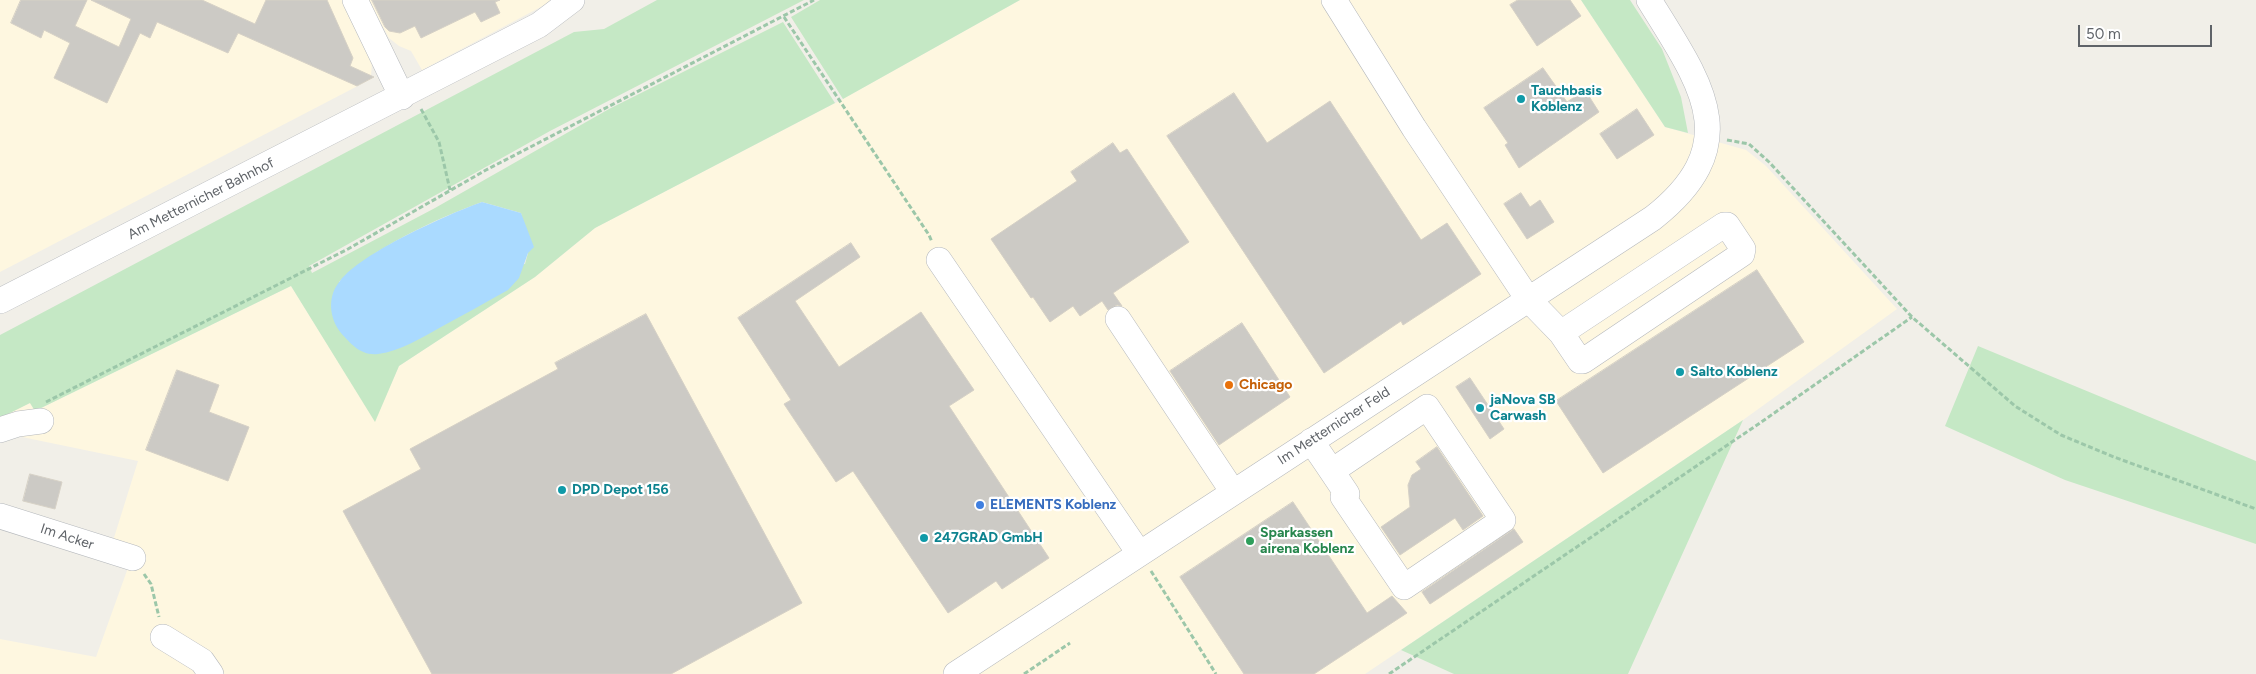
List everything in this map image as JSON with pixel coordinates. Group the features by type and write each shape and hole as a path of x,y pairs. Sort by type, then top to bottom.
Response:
{"street":[{"path":"355,0 402,97"},
{"name":"Am Metternicher Bahnhof","path":"0,301 402,97 539,25 572,0"},
{"path":"1334,0 1414,128 1528,299 1561,333 1580,361 1583,361 1742,254 1743,249 1727,225 1724,225 1561,333"},
{"name":"Im Metternicher Feld","path":"956,674 1669,206 1691,182 1700,166 1708,136 1708,119 1701,92 1649,0"},
{"path":"939,260 1139,553"},
{"path":"1118,319 1233,492"},
{"path":"1312,441 1347,494 1343,497 1404,587 1503,520 1427,407 1332,471"},
{"path":"0,430 36,421"},
{"name":"Im Acker","path":"0,516 133,558"},
{"path":"163,637 202,661 210,674"}],"path":[{"path":"36,421 28,411 348,250 450,190 814,0"},
{"path":"784,17 929,235 939,260"},
{"path":"402,97 420,108 439,142 450,190"},
{"path":"1708,136 1749,144 1769,162 1912,318 2015,406 2061,435 2114,457 2256,509"},
{"path":"1390,674 1912,318"},
{"path":"1139,553 1216,674"},
{"path":"133,558 152,584 163,637"},
{"path":"1024,674 1070,643"}],"shaded area":[{"path":"0,0 343,0 372,63 371,76 375,77 0,272"},
{"path":"368,0 554,0 422,70 411,51 399,46 389,38"},
{"path":"1020,0 1581,0 1665,127 1746,150 1766,166 1897,309 1743,420 1365,674 0,674 0,639 96,657 134,551 112,544 138,461 17,436 5,415 30,403 35,411 291,286 375,421 399,366 535,277 595,228 843,99"}],"green space":[{"path":"657,0 804,0 550,131 309,266 312,273 435,208 609,109 783,22 835,103 595,228 535,277 399,366 375,422 291,286 35,411 30,403 0,418 0,335 574,32 604,29","holes":["482,202 521,213 528,253 525,264 339,282 369,257 406,235"]},
{"path":"820,0 1020,0 843,99 791,17"},
{"path":"1581,0 1630,0 1662,49 1681,97 1688,133 1665,127"},
{"path":"1978,346 2256,461 2256,544 2065,480 1945,426"},
{"path":"1743,420 1628,674 1454,674 1401,650"}],"water":[{"path":"482,202 521,213 534,247 528,253 519,278 508,290 403,347 372,354 361,351 353,345 341,333 332,314 331,300 340,281 366,259 406,235 448,215"}],"building":[{"path":"21,0 87,0 75,26 119,47 131,19 91,0 202,0 255,24 266,0 327,0 353,58 350,66 374,77 357,86 238,33 228,53 157,22 150,38 140,33 107,103 54,78 70,43 44,30 41,38 11,23"},
{"path":"372,0 500,0 495,2 500,13 481,22 475,12 421,38 415,26 400,33 389,31 385,27"},
{"path":"1518,0 1570,0 1581,16 1537,46 1510,5"},
{"path":"1543,68 1567,102 1585,90 1599,112 1519,168 1505,145 1508,143 1484,108"},
{"path":"1234,93 1267,143 1330,101 1421,240 1447,223 1481,274 1403,325 1401,321 1324,373 1167,136"},
{"path":"1637,109 1654,135 1617,159 1600,134"},
{"path":"1113,143 1120,153 1127,149 1189,242 1113,293 1122,306 1117,305 1108,310 1102,301 1080,316 1073,306 1050,322 1033,297 1031,298 991,239 1077,181 1071,172"},
{"path":"1521,193 1530,207 1540,200 1554,222 1527,239 1504,204"},
{"path":"851,243 860,257 795,301 839,367 921,312 974,390 949,406 1049,558 1002,589 996,581 948,613 853,471 836,482 784,404 791,400 738,318"},
{"name":"Salto Koblenz","path":"1757,270 1804,342 1603,473 1556,401"},
{"name":"DPD Depot 156","path":"646,314 802,603 671,674 432,674 343,511 421,469 410,449 558,369 555,363"},
{"name":"Chicago","path":"1242,323 1290,397 1219,445 1170,371"},
{"path":"177,370 219,385 209,412 249,427 228,481 146,450"},
{"name":"jaNova SB Carwash","path":"1470,378 1504,429 1490,439 1456,387"},
{"path":"1437,447 1483,516 1463,530 1455,518 1400,555 1381,527 1410,507 1408,485 1412,475 1421,469 1416,462"},
{"path":"30,474 62,482 55,509 23,501"},
{"path":"1293,502 1367,613 1392,596 1407,613 1314,674 1244,674 1180,577"},
{"path":"1514,529 1523,542 1430,604 1422,592"}],"place":[{"name":"Tauchbasis Koblenz","path":"1521,99"},
{"name":"Salto Koblenz","path":"1680,372"},
{"name":"Chicago","path":"1229,385"},
{"name":"jaNova SB Carwash","path":"1480,408"},
{"name":"DPD Depot 156","path":"562,490"},
{"name":"ELEMENTS Koblenz","path":"980,505"},
{"name":"247GRAD GmbH","path":"924,538"},
{"name":"Sparkassen airena Koblenz","path":"1250,541"}]}
